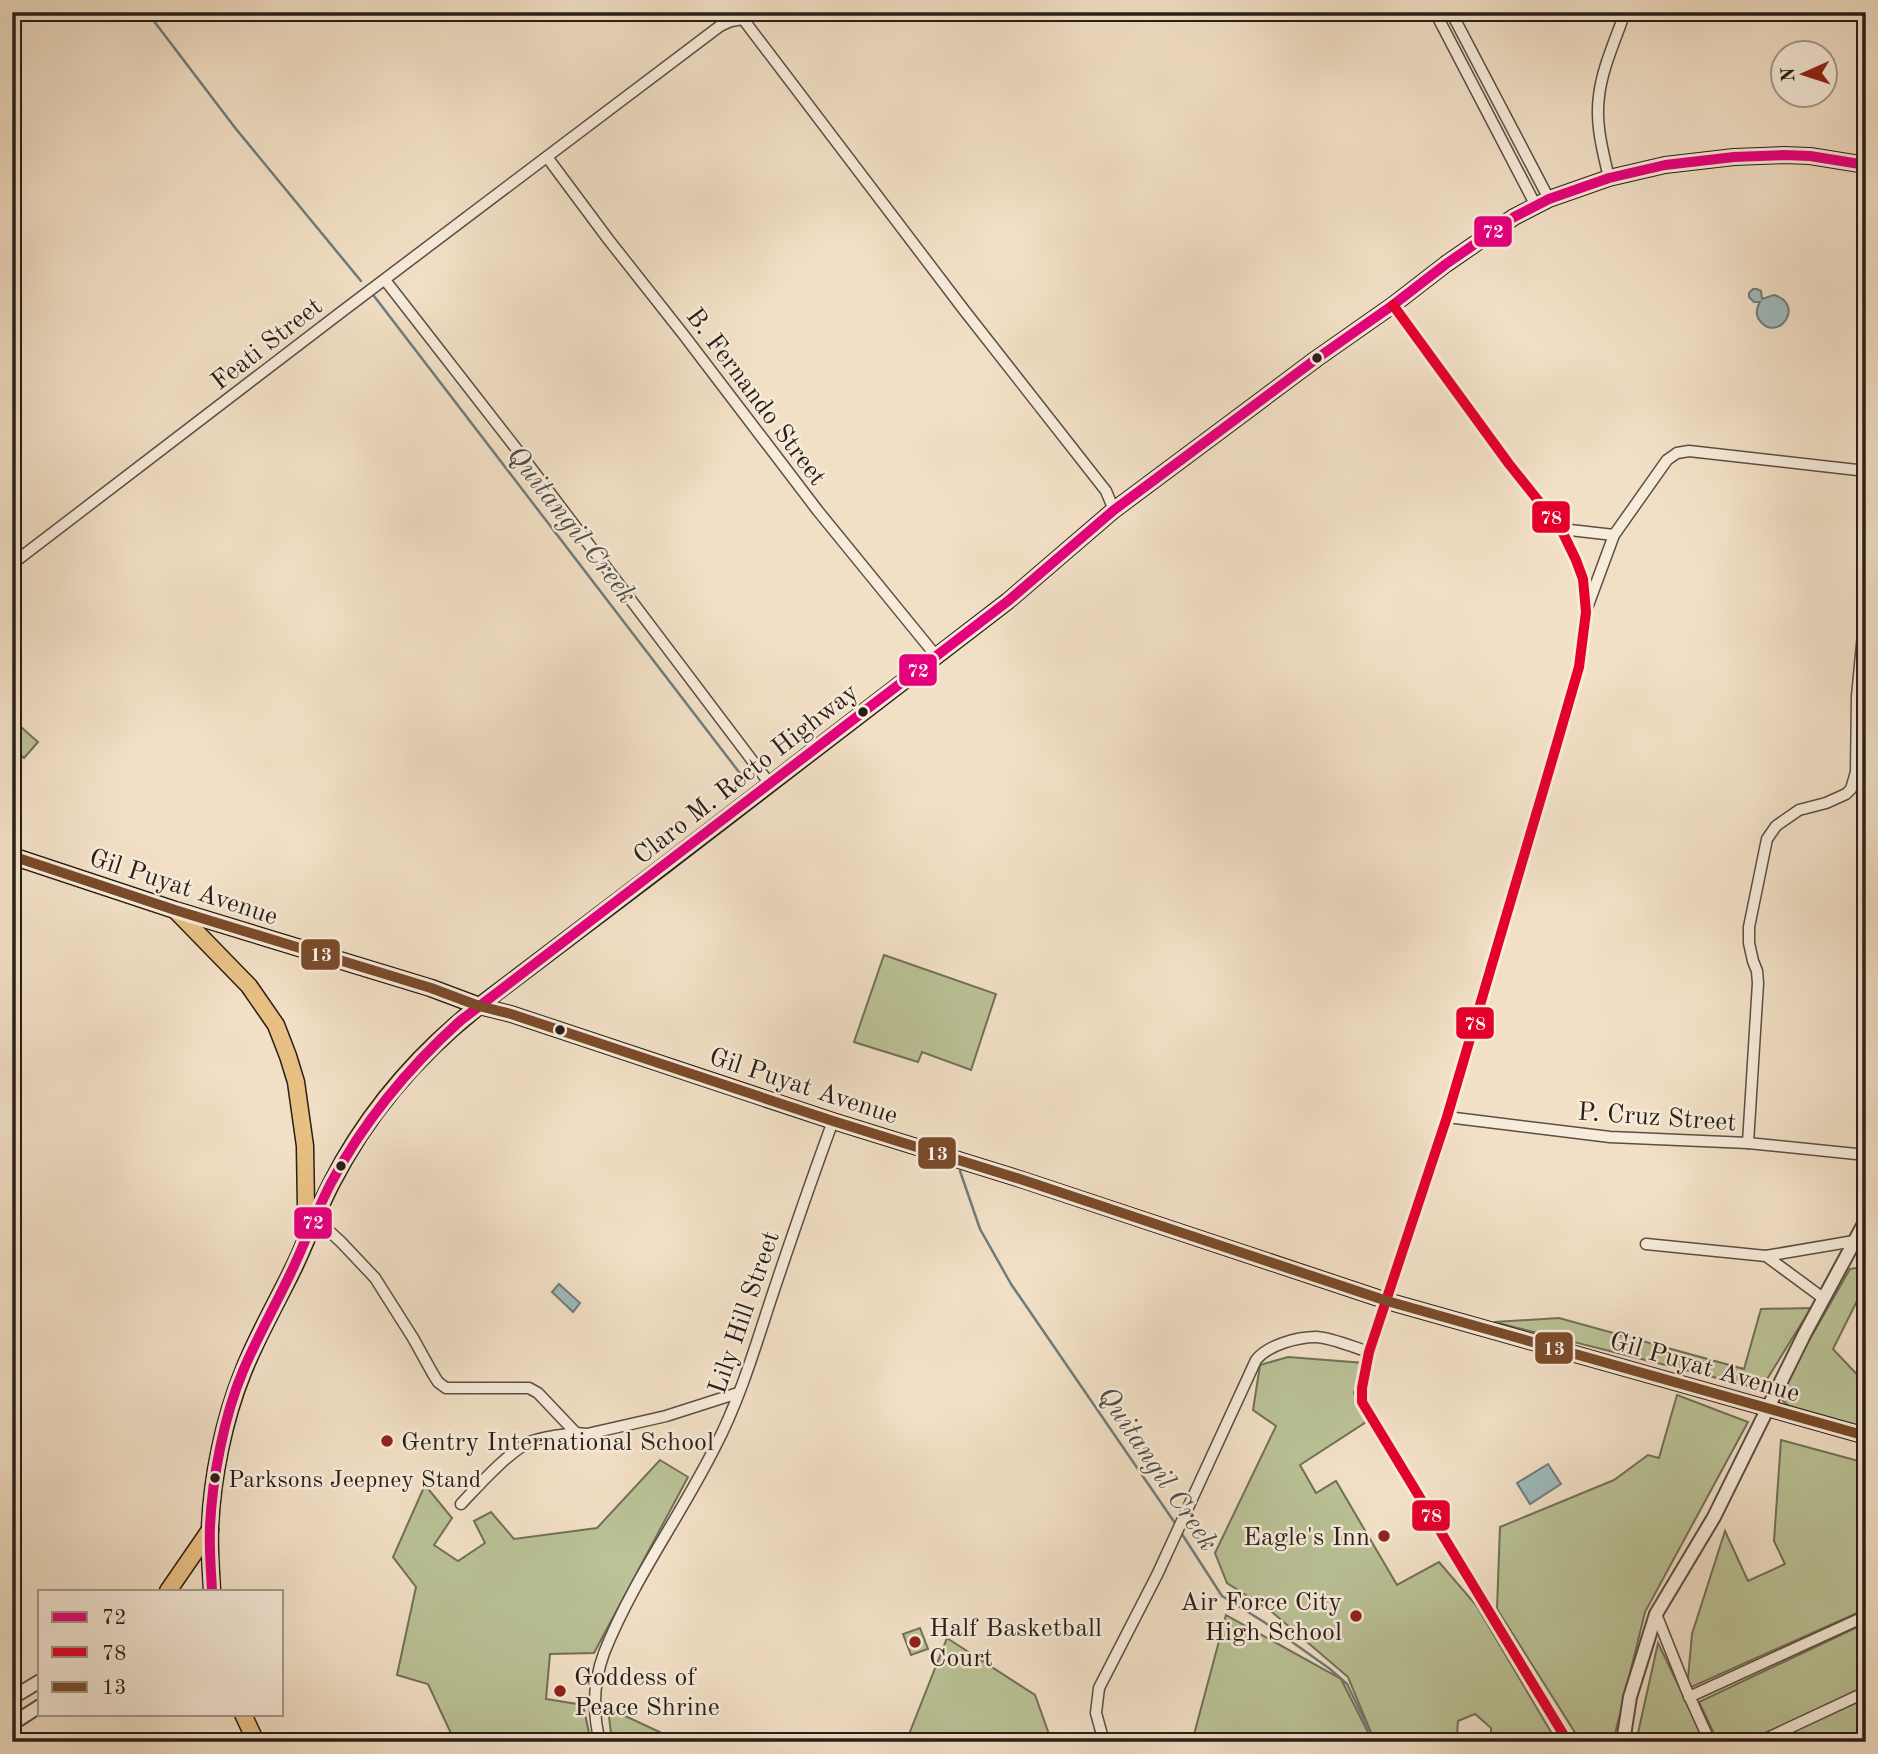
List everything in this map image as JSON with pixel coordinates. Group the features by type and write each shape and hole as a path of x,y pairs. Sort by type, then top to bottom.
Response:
{"main road":[{"name":"Claro M. Recto Highway","path":"212,1590 209,1530 220,1453 243,1372 348,1153 390,1094 435,1043 479,1006 937,657 1008,601 1114,510 1306,366 1514,217 1609,178 1665,165 1760,155 1810,156 1866,165"},
{"name":"Gil Puyat Avenue","path":"12,856 175,911 431,988 479,1006 1023,1180 1387,1301 1866,1436"},
{"path":"175,911 249,986 276,1025 296,1082 305,1146 306,1207 315,1218"},
{"path":"169,1590 209,1530"},
{"path":"244,1716 256,1742"}],"street":[{"path":"1435,12 1543,203"},
{"path":"1451,12 1543,203"},
{"path":"1609,178 1600,132 1599,97 1604,73 1625,12"},
{"name":"Feati Street","path":"12,564 720,26 743,19 964,310 1106,491 1114,510"},
{"name":"B. Fernando Street","path":"547,158 818,511 937,657"},
{"path":"385,280 770,784"},
{"path":"1393,305 1509,464 1561,529 1583,579 1586,612 1579,667 1447,1117 1369,1352 1362,1402 1568,1742"},
{"path":"1586,612 1614,535 1667,460 1677,453 1689,451 1866,471"},
{"path":"1561,529 1614,535"},
{"path":"1748,1143 1758,983 1758,971 1749,943 1749,927 1767,839 1776,826 1799,810 1826,803 1851,789 1856,772 1857,696 1866,603"},
{"name":"P. Cruz Street","path":"1447,1117 1609,1137 1748,1143 1866,1155"},
{"name":"Lily Hill Street","path":"600,1742 593,1704 595,1684 604,1654 633,1592 716,1446 738,1394 833,1121"},
{"path":"315,1218 375,1278 438,1382 446,1388 459,1389 529,1388 538,1393 576,1433"},
{"path":"1623,1742 1630,1697 1656,1614 1714,1517 1823,1298 1866,1220"},
{"path":"1646,1244 1766,1256 1854,1241"},
{"path":"1766,1256 1823,1298"},
{"path":"1104,1742 1096,1713 1099,1688 1157,1575 1256,1360 1274,1346 1317,1337 1369,1352"},
{"path":"461,1504 515,1451 529,1442 576,1433 587,1434 666,1416 738,1394"},
{"path":"205,1590 211,1573"},
{"path":"1656,1614 1710,1742"},
{"path":"1689,1697 1866,1616"},
{"path":"12,1698 38,1682"},
{"path":"1759,1742 1866,1692"},
{"path":"12,1724 38,1707"}],"green space":[{"path":"12,719 38,742 24,758 12,748"},
{"path":"884,955 996,994 971,1070 922,1052 918,1062 854,1042"},
{"path":"1856,1268 1866,1274 1866,1283 1833,1349 1866,1384 1866,1428 1790,1407 1783,1401 1781,1393 1850,1269"},
{"path":"1811,1308 1761,1389 1494,1322 1559,1318 1744,1369 1761,1309"},
{"path":"1288,1357 1364,1363 1354,1393 1366,1422 1300,1465 1316,1493 1336,1481 1397,1585 1439,1562 1476,1605 1557,1742 1491,1742 1491,1728 1475,1714 1458,1721 1457,1735 1462,1742 1375,1742 1348,1677 1272,1612 1227,1583 1215,1553 1276,1426 1253,1410 1260,1365"},
{"path":"1677,1395 1748,1422 1645,1612 1613,1742 1581,1742 1497,1609 1500,1527 1614,1480 1648,1455 1659,1458"},
{"path":"1781,1440 1866,1463 1866,1609 1687,1689 1692,1634 1725,1531 1748,1581 1785,1564 1774,1541"},
{"path":"660,1460 688,1477 594,1653 550,1654 546,1699 583,1705 591,1742 455,1742 428,1684 397,1675 416,1587 393,1557 425,1485 452,1518 434,1545 458,1561 485,1543 474,1521 491,1512 514,1539 597,1528"},
{"path":"1226,1615 1341,1679 1373,1742 1192,1742"},
{"path":"1866,1623 1866,1742 1718,1742 1699,1702"},
{"name":"Half Basketball Court","path":"920,1628 928,1649 911,1655 903,1634"},
{"path":"947,1638 1035,1695 1049,1734 1037,1742 906,1742"},
{"path":"1658,1643 1706,1742 1636,1742"},
{"path":"608,1708 681,1742 612,1742"}],"water":[{"path":"1753,289 1761,291 1762,299 1774,295 1788,306 1786,320 1781,325 1768,327 1759,320 1757,312 1760,302 1754,302 1749,297"},
{"path":"559,1284 580,1303 573,1312 552,1292"},
{"path":"1548,1464 1561,1484 1530,1504 1517,1483"}],"waterway":[{"name":"Quitangil Creek","path":"147,12 236,129 361,281"},
{"name":"Quitangil Creek","path":"374,296 742,776"},
{"name":"Quitangil Creek","path":"960,1171 980,1229 1011,1284 1177,1526"},
{"name":"Quitangil Creek","path":"1180,1531 1222,1596 1264,1622 1347,1684 1375,1742"}],"transit line":[{"name":"72","path":"212,1590 210,1535 213,1489 225,1427 243,1371 344,1160 405,1076 460,1021 1008,601 1114,510 1316,359 1514,217 1549,199 1609,178 1665,165 1734,157 1784,155 1810,156 1866,165"},
{"name":"78","path":"1393,305 1509,464 1561,529 1583,579 1586,612 1579,667 1447,1117 1369,1352 1362,1402 1568,1742"},
{"name":"13","path":"12,856 175,910 431,988 479,1006 511,1014 833,1121 1023,1180 1387,1301 1866,1436"}],"place":[{"name":"Gentry International School","path":"387,1441"},
{"name":"Parksons Jeepney Stand","path":"215,1478"},
{"name":"Eagle's Inn","path":"1384,1536"},
{"name":"Air Force City High School","path":"1356,1616"},
{"name":"Half Basketball Court","path":"915,1642"},
{"name":"Goddess of Peace Shrine","path":"560,1691"}]}
